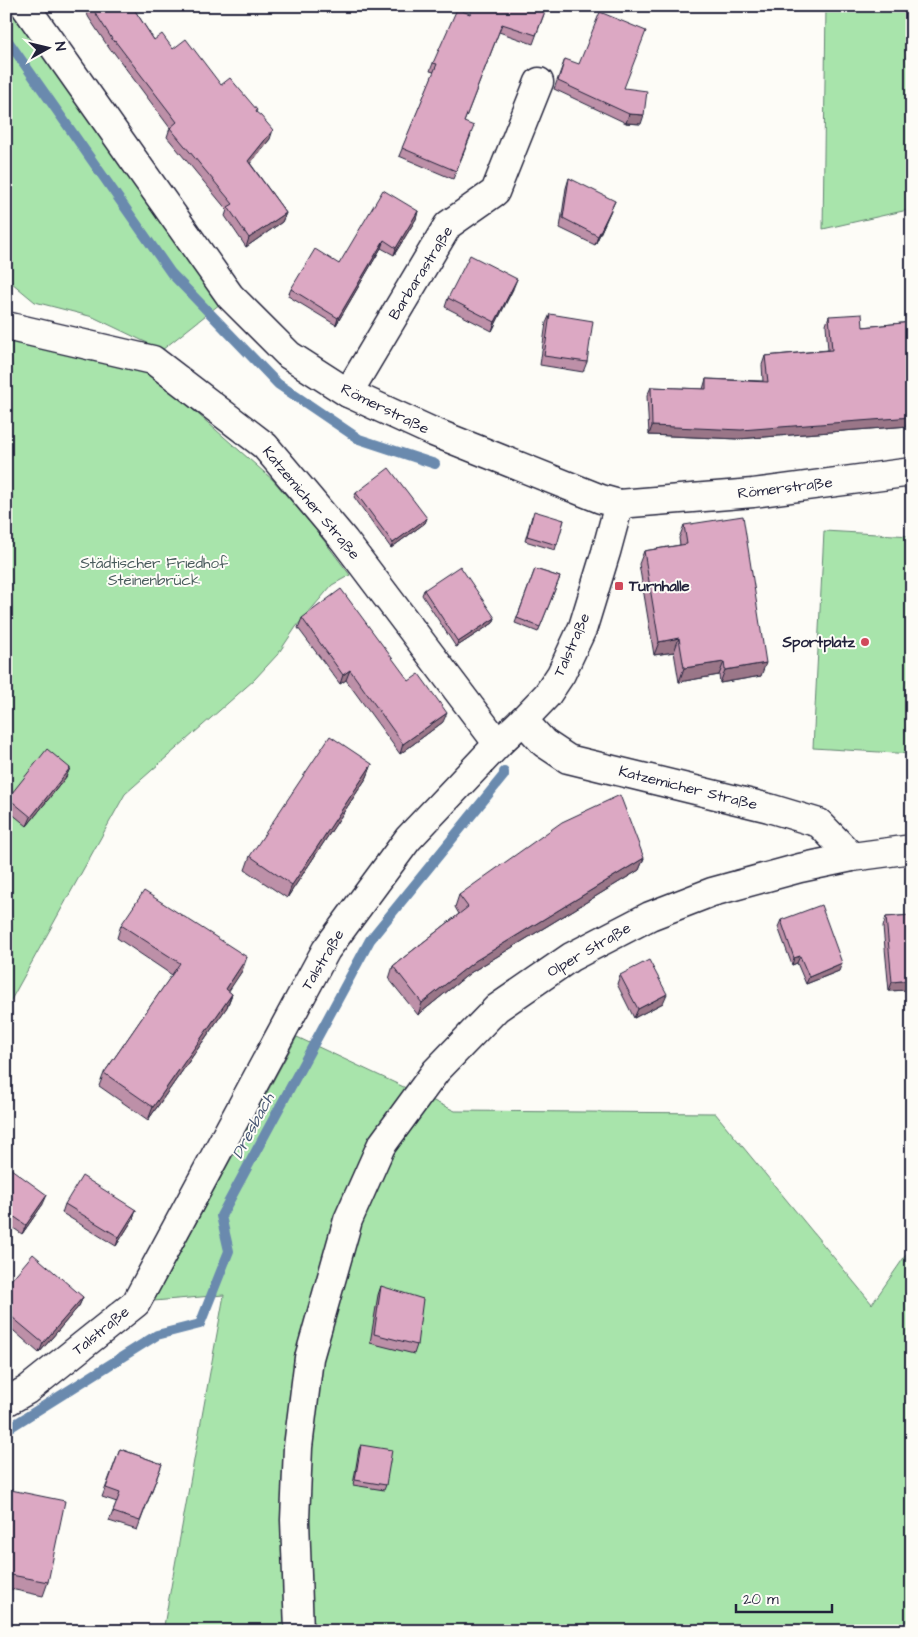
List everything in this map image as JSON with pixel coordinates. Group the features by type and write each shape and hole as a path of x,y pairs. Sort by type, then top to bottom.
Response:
{"street":[{"name":"Römerstraße","path":"25,6 230,296 289,355 348,393 431,431 601,499 619,504 754,493 912,472"},
{"name":"Barbarastraße","path":"348,393 448,225 495,192 539,82"},
{"name":"Katzemicher Straße","path":"6,326 153,360 265,446 344,540 498,744"},
{"name":"Talstraße","path":"6,1402 27,1390 136,1303 326,950 408,839 547,695 560,674 582,627 619,504"},
{"name":"Katzemicher Straße","path":"523,720 544,743 568,759 769,808 819,823 852,857"},
{"name":"Olper Straße","path":"299,1631 295,1520 299,1438 309,1358 348,1220 381,1146 436,1071 497,1008 571,957 650,916 712,892 800,868 852,857 912,849"}],"green space":[{"path":"6,6 25,6 230,296 162,350 93,317 35,302 6,278"},
{"path":"826,6 912,6 912,209 823,229"},
{"name":"Städtischer Friedhof Steinenbrück","path":"6,335 150,372 273,480 316,530 350,575 332,585 296,627 278,654 254,680 125,794 6,1009"},
{"name":"Sportplatz","path":"824,531 912,536 912,754 813,748"},
{"path":"297,1037 455,1111 715,1113 872,1304 912,1246 912,1631 163,1631 224,1295 154,1301"}],"building":[{"path":"91,6 132,6 154,40 162,34 173,49 186,39 221,85 230,78 257,110 256,112 273,130 248,161 286,213 249,238 228,207 233,204 170,128 177,122 114,42"},
{"path":"473,6 547,6 536,35 502,24 464,122 474,126 456,171 402,148 437,64 433,63 457,9 470,14"},
{"path":"600,12 646,31 624,88 647,91 644,115 629,114 558,81 565,59 579,64"},
{"path":"569,178 615,201 598,236 563,218"},
{"path":"383,190 418,211 396,248 384,240 338,318 291,289 315,249 339,264"},
{"path":"470,255 517,279 495,322 448,298"},
{"path":"550,314 593,321 587,362 544,356"},
{"path":"862,314 863,327 912,322 912,417 741,430 652,426 651,387 706,389 706,379 768,382 765,356 832,350 829,316"},
{"path":"389,468 427,518 393,543 356,493"},
{"path":"534,511 564,520 557,545 527,536"},
{"path":"743,516 766,663 725,670 724,662 684,668 679,638 659,642 644,551 687,544 684,525"},
{"path":"460,566 495,618 458,642 424,590"},
{"path":"535,569 560,577 540,627 517,618"},
{"path":"341,589 409,681 419,674 447,713 403,744 350,670 343,675 302,618"},
{"path":"330,736 372,764 292,885 250,856"},
{"path":"47,749 70,768 31,817 8,798"},
{"path":"620,795 644,858 475,961 422,1003 393,966 468,907 459,895 562,822"},
{"path":"144,891 247,957 226,989 232,994 153,1107 104,1073 180,963 121,925"},
{"path":"821,905 842,963 809,977 800,956 794,958 781,920"},
{"path":"912,915 912,991 911,980 892,982 886,917"},
{"path":"649,960 667,994 638,1009 620,975"},
{"path":"7,1166 47,1195 26,1225 6,1211"},
{"path":"82,1176 136,1210 119,1237 65,1204"},
{"path":"33,1254 83,1297 43,1343 6,1312 6,1286"},
{"path":"381,1286 423,1299 417,1345 374,1334"},
{"path":"361,1445 392,1450 386,1485 355,1480"},
{"path":"120,1449 162,1464 140,1521 113,1512 120,1493 106,1488"},
{"path":"6,1489 65,1501 48,1582 6,1574"}],"waterway":[{"path":"6,38 171,273 278,384 359,439 435,464"},
{"name":"Dresbach","path":"6,1430 157,1335 200,1324 229,1251 221,1216 370,940 504,775 504,772"}],"place":[{"name":"Turnhalle","path":"619,586"},
{"name":"Sportplatz","path":"865,642"}]}
